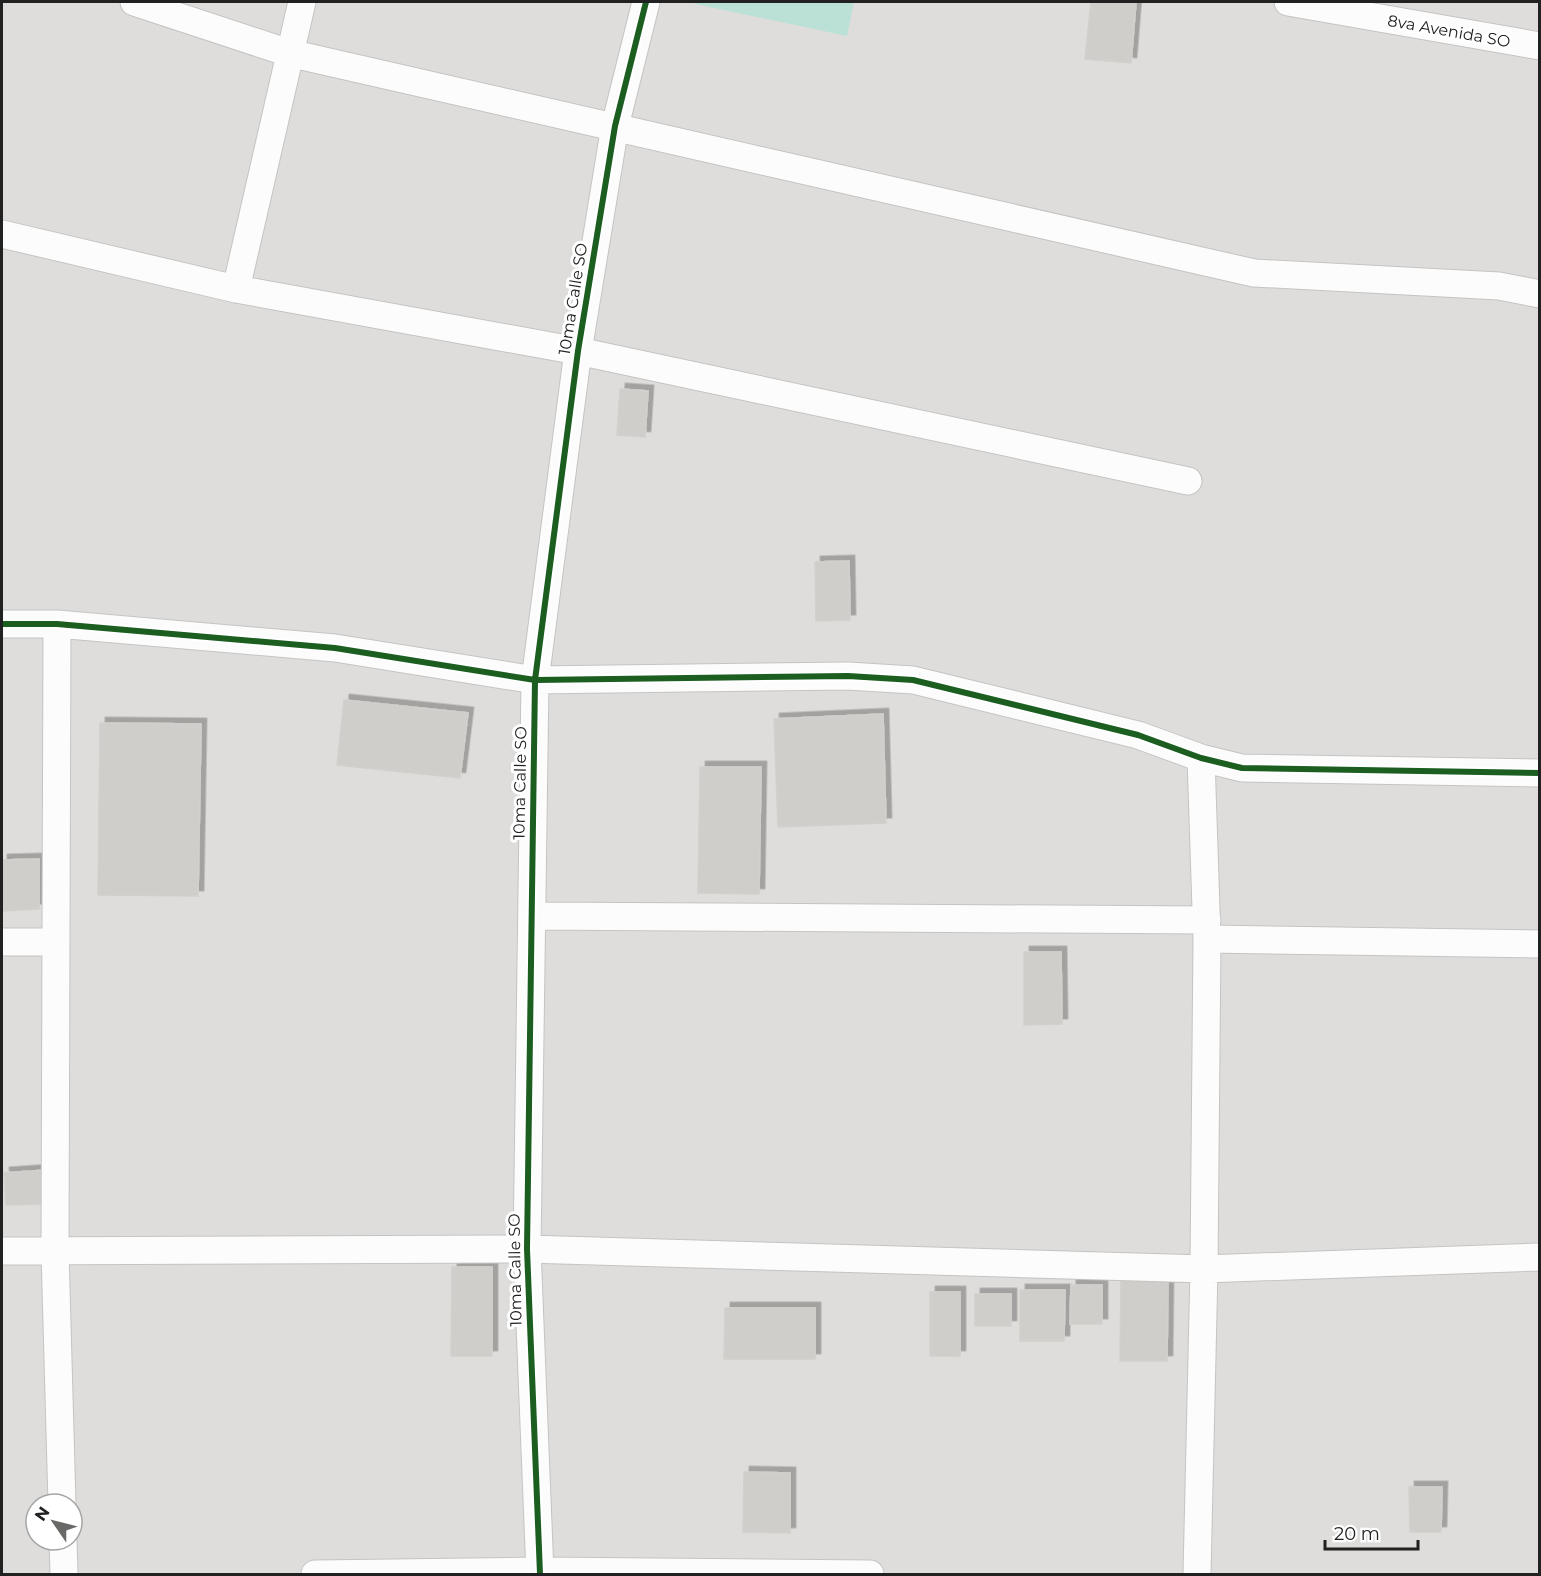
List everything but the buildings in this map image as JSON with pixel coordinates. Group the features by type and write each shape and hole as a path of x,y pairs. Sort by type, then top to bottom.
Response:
{"street":[{"path":"134,2 289,53 1254,273 1499,286 1539,294"},
{"path":"236,289 302,2"},
{"name":"10ma Calle SO","path":"540,1573 527,1249 535,680 578,351 615,126 646,2"},
{"name":"8va Avenida SO","path":"1288,2 1539,46"},
{"path":"2,234 236,289 578,351 1188,481"},
{"path":"2,624 57,624 335,648 535,680 848,676 913,680 1138,735 1201,758 1242,768 1539,773"},
{"path":"57,624 55,1251 62,1492"},
{"path":"1197,1575 1204,1269 1207,930 1201,758"},
{"path":"532,916 1207,930 1539,944"},
{"path":"2,942 56,942"},
{"path":"2,1251 527,1249 1204,1269 1539,1257"},
{"path":"63,1552 64,1575"},
{"path":"315,1575 540,1573 870,1575"}],"shaded area":[{"path":"2,2 1539,2 1539,1574 2,1574"}],"green space":[{"path":"695,2 854,2 847,36 695,4"}],"cycle path":[{"path":"540,1574 527,1249 535,680 578,351 615,126 646,2"},
{"path":"2,624 57,624 335,648 535,680 848,676 913,680 1138,735 1201,758 1242,768 1540,773"}]}
